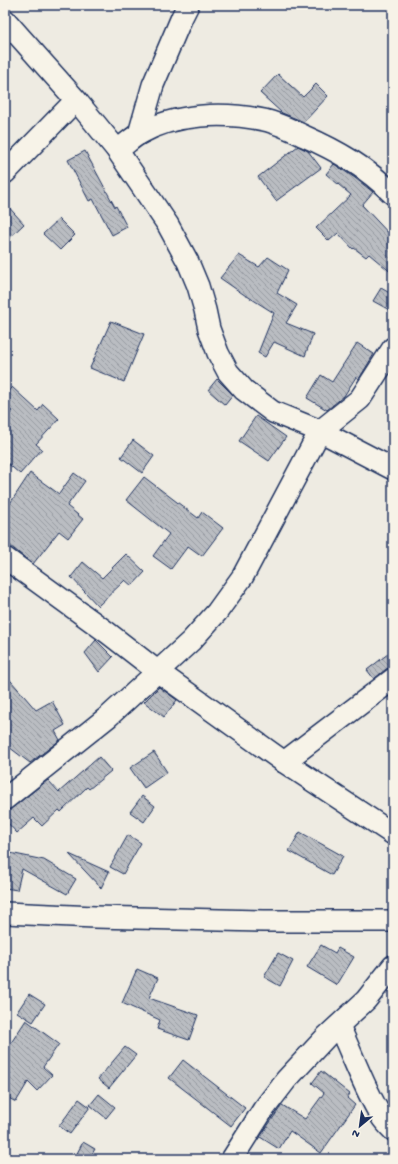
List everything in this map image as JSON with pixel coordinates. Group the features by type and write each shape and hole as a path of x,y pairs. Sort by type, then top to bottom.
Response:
{"street":[{"path":"139,134 153,85 188,5"},
{"path":"5,20 118,150 168,225 188,262 198,286 209,329 218,353 228,372 244,390 273,412 320,431 393,469"},
{"path":"6,169 76,100"},
{"path":"118,150 139,134 166,122 197,117 231,115 266,120 293,130 351,160 382,183 393,194"},
{"path":"5,799 109,716 191,641 217,612 243,576 320,431 360,399 393,348"},
{"path":"5,558 108,633 157,671 284,762 393,834"},
{"path":"284,762 393,679"},
{"path":"5,913 248,921 393,921"},
{"path":"232,1159 263,1110 286,1080 327,1036 366,1000 393,966"},
{"path":"339,1026 365,1087 382,1117 393,1130"}],"building":[{"path":"278,74 303,97 316,84 328,96 304,122 282,113 260,93"},
{"path":"298,146 308,151 321,168 276,201 258,177"},
{"path":"85,151 127,227 112,235 93,199 89,201 68,160"},
{"path":"334,164 373,192 362,205 393,238 393,274 369,254 366,257 354,248 353,249 338,233 329,241 316,228 351,195 326,174"},
{"path":"5,203 24,224 5,242"},
{"path":"59,219 75,235 60,250 43,234"},
{"path":"239,255 259,267 268,257 288,270 277,293 297,305 286,323 313,334 305,356 274,342 265,357 258,353 274,313 220,278"},
{"path":"381,288 393,295 393,312 373,301"},
{"path":"111,321 144,334 124,382 90,368"},
{"path":"357,343 374,354 359,379 356,377 344,396 327,410 307,398 321,375 332,382"},
{"path":"217,379 233,395 225,405 208,390"},
{"path":"12,387 38,411 43,404 59,419 36,444 42,449 20,474 5,461 5,419 12,411 5,405 5,395"},
{"path":"256,416 286,437 269,461 239,441"},
{"path":"133,440 154,456 142,473 121,457"},
{"path":"30,473 59,494 74,473 85,481 67,506 83,519 68,538 59,531 33,564 5,542 5,511"},
{"path":"144,477 198,518 202,512 223,528 202,556 188,546 171,569 153,556 169,534 126,500"},
{"path":"126,554 145,572 132,586 125,580 98,606 71,577 83,562 102,578"},
{"path":"96,640 113,657 99,672 85,653"},
{"path":"393,650 393,667 386,669 374,679 367,670"},
{"path":"5,674 36,710 52,701 65,725 55,731 60,740 30,763 5,744"},
{"path":"159,687 177,700 164,717 144,702"},
{"path":"154,752 167,772 144,788 130,768"},
{"path":"99,757 111,771 89,789 87,787 61,812 59,810 42,826 34,818 17,833 5,820 5,811 12,808 48,780 59,792"},
{"path":"142,796 155,806 144,822 130,812"},
{"path":"300,832 343,856 332,875 289,851"},
{"path":"128,835 141,843 123,874 110,867"},
{"path":"5,852 44,860 76,879 67,894 22,869 17,890 5,888"},
{"path":"69,854 109,872 101,888"},
{"path":"321,945 335,953 338,948 354,957 337,985 307,967"},
{"path":"278,953 293,961 280,986 264,977"},
{"path":"137,969 158,978 149,998 198,1015 189,1040 157,1029 160,1020 122,1003"},
{"path":"29,994 45,1004 33,1022 17,1012"},
{"path":"26,1020 59,1044 43,1067 52,1075 37,1091 28,1082 16,1102 5,1096 5,1052"},
{"path":"125,1047 136,1055 109,1088 98,1079"},
{"path":"183,1060 245,1108 231,1126 169,1078"},
{"path":"321,1071 350,1094 347,1098 355,1105 321,1153 290,1131 279,1149 260,1137 282,1105 305,1119 324,1093 312,1083"},
{"path":"99,1094 115,1107 106,1118 90,1105"},
{"path":"79,1099 90,1107 70,1134 59,1126"},
{"path":"83,1142 95,1149 89,1159 74,1159"}]}
